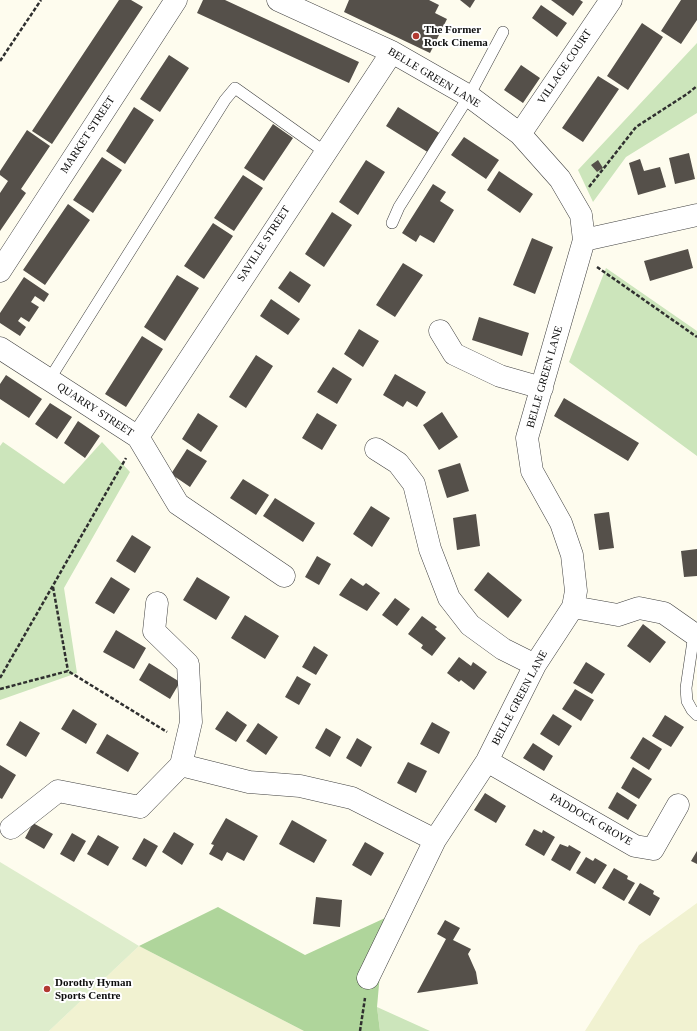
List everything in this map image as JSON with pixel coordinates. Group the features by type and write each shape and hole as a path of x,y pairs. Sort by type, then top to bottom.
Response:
{"street":[{"name":"MARKET STREET","path":"0,271 176,0"},
{"name":"VILLAGE COURT","path":"520,134 611,0"},
{"name":"BELLE GREEN LANE","path":"281,1 392,52 469,96 520,134 560,179 581,215 584,240 527,438 532,471 561,523 572,555 576,591 573,607 535,665 487,761 435,840 368,978"},
{"name":"SAVILLE STREET","path":"138,437 392,52"},
{"path":"584,240 697,215"},
{"path":"440,331 454,354 500,376 542,388"},
{"name":"QUARRY STREET","path":"0,348 138,437 178,504 284,576"},
{"path":"376,449 398,463 414,484 430,549 449,598 470,625 503,649 535,665"},
{"path":"11,828 58,791 140,807 181,765 191,722 188,664 154,630 157,603"},
{"path":"573,607 618,615 639,608 664,613 695,634"},
{"name":"PADDOCK GROVE","path":"487,761 635,846 653,849 678,805"},
{"path":"181,765 249,782 300,786 352,798 435,840"}],"lane":[{"path":"392,223 399,207 469,96 503,32"},
{"path":"49,380 225,100 235,88 325,152"},
{"path":"695,634 686,688 687,701 697,715"}],"path":[{"path":"0,61 41,0"},
{"path":"575,205 636,127 697,86"},
{"path":"584,240 598,269 697,337"},
{"path":"0,678 138,437"},
{"path":"53,587 68,671"},
{"path":"0,690 68,671 185,744"},
{"path":"360,1031 368,978"}],"green space":[{"path":"697,43 697,113 626,157 593,202 578,170"},
{"path":"606,268 697,331 697,456 569,362"},
{"path":"3,442 64,484 102,442 130,472 64,588 77,673 0,700 0,446"},
{"name":"Dorothy Hyman Sports Centre","path":"0,862 139,946 49,1031 0,1031"},
{"path":"697,903 697,1031 585,1031 639,945"},
{"path":"218,907 305,955 385,918 377,1007 380,1031 304,1031 139,946"},
{"path":"139,946 304,1031 49,1031"},
{"path":"377,1007 430,1031 380,1031"}],"building":[{"path":"119,0 131,0 143,7 52,144 32,131"},
{"path":"203,0 225,0 359,62 349,83 197,13"},
{"name":"The Former Rock Cinema","path":"349,0 429,0 439,5 435,13 447,19 430,53 344,12"},
{"path":"460,0 475,0 470,8"},
{"path":"551,0 580,0 583,2 573,16"},
{"path":"681,0 697,0 697,20 681,44 661,31"},
{"path":"541,5 567,23 557,37 532,18"},
{"path":"642,23 663,37 628,90 607,76"},
{"path":"169,55 189,68 160,112 140,99"},
{"path":"521,65 540,78 523,103 504,90"},
{"path":"598,76 619,89 583,142 562,128"},
{"path":"134,107 154,120 125,164 106,151"},
{"path":"398,107 441,134 429,153 386,126"},
{"path":"273,124 293,138 264,181 244,168"},
{"path":"27,130 50,146 21,189 26,193 0,231 0,193 8,181 0,175 0,171"},
{"path":"464,137 499,160 486,179 451,155"},
{"path":"689,153 695,179 675,184 669,158"},
{"path":"102,157 122,170 93,213 73,200"},
{"path":"640,159 644,171 660,167 666,187 638,195 629,163"},
{"path":"366,160 385,172 358,215 339,202"},
{"path":"598,160 603,168 597,172 591,165"},
{"path":"499,171 533,194 520,213 487,190"},
{"path":"243,175 263,188 234,231 214,218"},
{"path":"433,184 446,192 440,201 454,210 434,243 420,235 416,242 402,233"},
{"path":"68,204 90,220 45,285 23,270"},
{"path":"332,212 352,225 324,267 305,254"},
{"path":"213,223 233,236 204,279 184,266"},
{"path":"532,238 553,247 535,294 513,285"},
{"path":"688,249 693,268 650,281 644,261"},
{"path":"403,263 423,275 395,317 376,305"},
{"path":"290,271 311,285 299,303 278,288"},
{"path":"177,275 199,288 165,341 144,327"},
{"path":"24,277 49,294 44,302 35,296 31,302 39,307 29,322 21,317 18,321 26,327 20,336 0,323 0,313"},
{"path":"271,299 300,319 288,335 260,316"},
{"path":"479,317 529,333 522,356 472,340"},
{"path":"359,329 379,341 363,367 344,354"},
{"path":"142,336 163,349 126,407 105,394"},
{"path":"256,355 273,366 246,408 229,397"},
{"path":"333,367 352,379 337,404 317,392"},
{"path":"395,374 426,392 417,407 407,401 403,407 383,395"},
{"path":"6,375 42,399 29,418 0,399 0,384"},
{"path":"564,398 639,443 628,461 554,416"},
{"path":"50,403 72,417 57,439 35,424"},
{"path":"442,412 458,437 439,450 423,425"},
{"path":"198,413 218,426 201,452 182,439"},
{"path":"317,413 337,425 322,450 302,438"},
{"path":"78,421 100,436 85,458 64,443"},
{"path":"187,449 207,461 190,487 171,474"},
{"path":"460,463 469,491 447,498 438,470"},
{"path":"243,479 269,495 256,515 230,498"},
{"path":"275,498 315,523 303,542 263,516"},
{"path":"371,506 390,518 372,547 353,534"},
{"path":"609,512 614,548 599,550 594,514"},
{"path":"476,514 480,546 457,550 453,518"},
{"path":"132,535 151,547 135,573 116,561"},
{"path":"697,549 697,576 684,577 681,551"},
{"path":"317,556 331,564 319,585 305,577"},
{"path":"488,572 522,600 508,618 474,590"},
{"path":"111,577 130,589 114,614 95,603"},
{"path":"197,577 230,597 216,620 183,600"},
{"path":"351,578 363,586 366,583 380,593 367,611 339,595"},
{"path":"395,598 410,609 397,626 382,615"},
{"path":"245,615 279,636 265,659 231,638"},
{"path":"422,616 437,627 435,629 446,638 432,656 421,648 423,645 408,634"},
{"path":"643,624 666,642 650,663 627,646"},
{"path":"116,630 146,648 134,669 103,652"},
{"path":"314,646 328,655 316,675 302,667"},
{"path":"459,657 471,666 473,662 487,672 474,690 461,680 459,682 447,673"},
{"path":"586,662 605,674 592,694 573,683"},
{"path":"149,663 180,682 170,699 139,680"},
{"path":"297,676 311,684 299,705 285,697"},
{"path":"575,689 594,700 581,721 562,709"},
{"path":"73,709 97,724 86,744 61,729"},
{"path":"227,711 247,725 236,742 215,729"},
{"path":"553,714 572,726 559,746 540,734"},
{"path":"665,715 684,727 671,747 652,736"},
{"path":"20,721 40,733 26,757 6,745"},
{"path":"432,722 450,732 439,754 420,744"},
{"path":"258,723 278,737 266,755 246,741"},
{"path":"326,728 341,737 330,757 315,748"},
{"path":"107,734 139,753 128,772 96,753"},
{"path":"643,737 662,749 649,770 630,758"},
{"path":"357,738 372,747 361,767 346,758"},
{"path":"533,743 553,756 544,771 523,758"},
{"path":"408,762 427,771 416,793 397,783"},
{"path":"0,765 16,775 2,799 0,798"},
{"path":"633,767 652,779 639,799 621,788"},
{"path":"617,792 637,805 628,820 608,808"},
{"path":"485,793 506,806 496,823 474,810"},
{"path":"226,818 258,836 244,861 227,852 222,861 209,854 214,845 211,844"},
{"path":"292,820 327,840 314,863 279,844"},
{"path":"33,823 53,834 44,849 25,838"},
{"path":"534,829 542,833 543,830 555,837 544,856 525,845"},
{"path":"174,832 194,844 182,865 162,852"},
{"path":"72,833 86,841 74,862 60,854"},
{"path":"98,835 119,847 108,866 87,854"},
{"path":"144,838 158,846 146,867 132,859"},
{"path":"365,842 384,853 371,876 352,865"},
{"path":"560,844 568,847 569,845 581,852 570,871 551,860"},
{"path":"697,851 697,864 691,861"},
{"path":"586,857 593,861 595,858 607,865 595,884 576,873"},
{"path":"614,868 628,876 627,879 635,883 624,901 602,888"},
{"path":"640,883 654,891 653,894 660,898 650,916 628,903"},
{"path":"316,897 342,900 340,927 313,924"},
{"path":"445,920 460,928 453,940 471,949 468,954 476,972 478,984 417,993 446,939 437,934"}],"place":[{"name":"The Former Rock Cinema","path":"416,36"},
{"name":"Dorothy Hyman Sports Centre","path":"47,989"}]}
